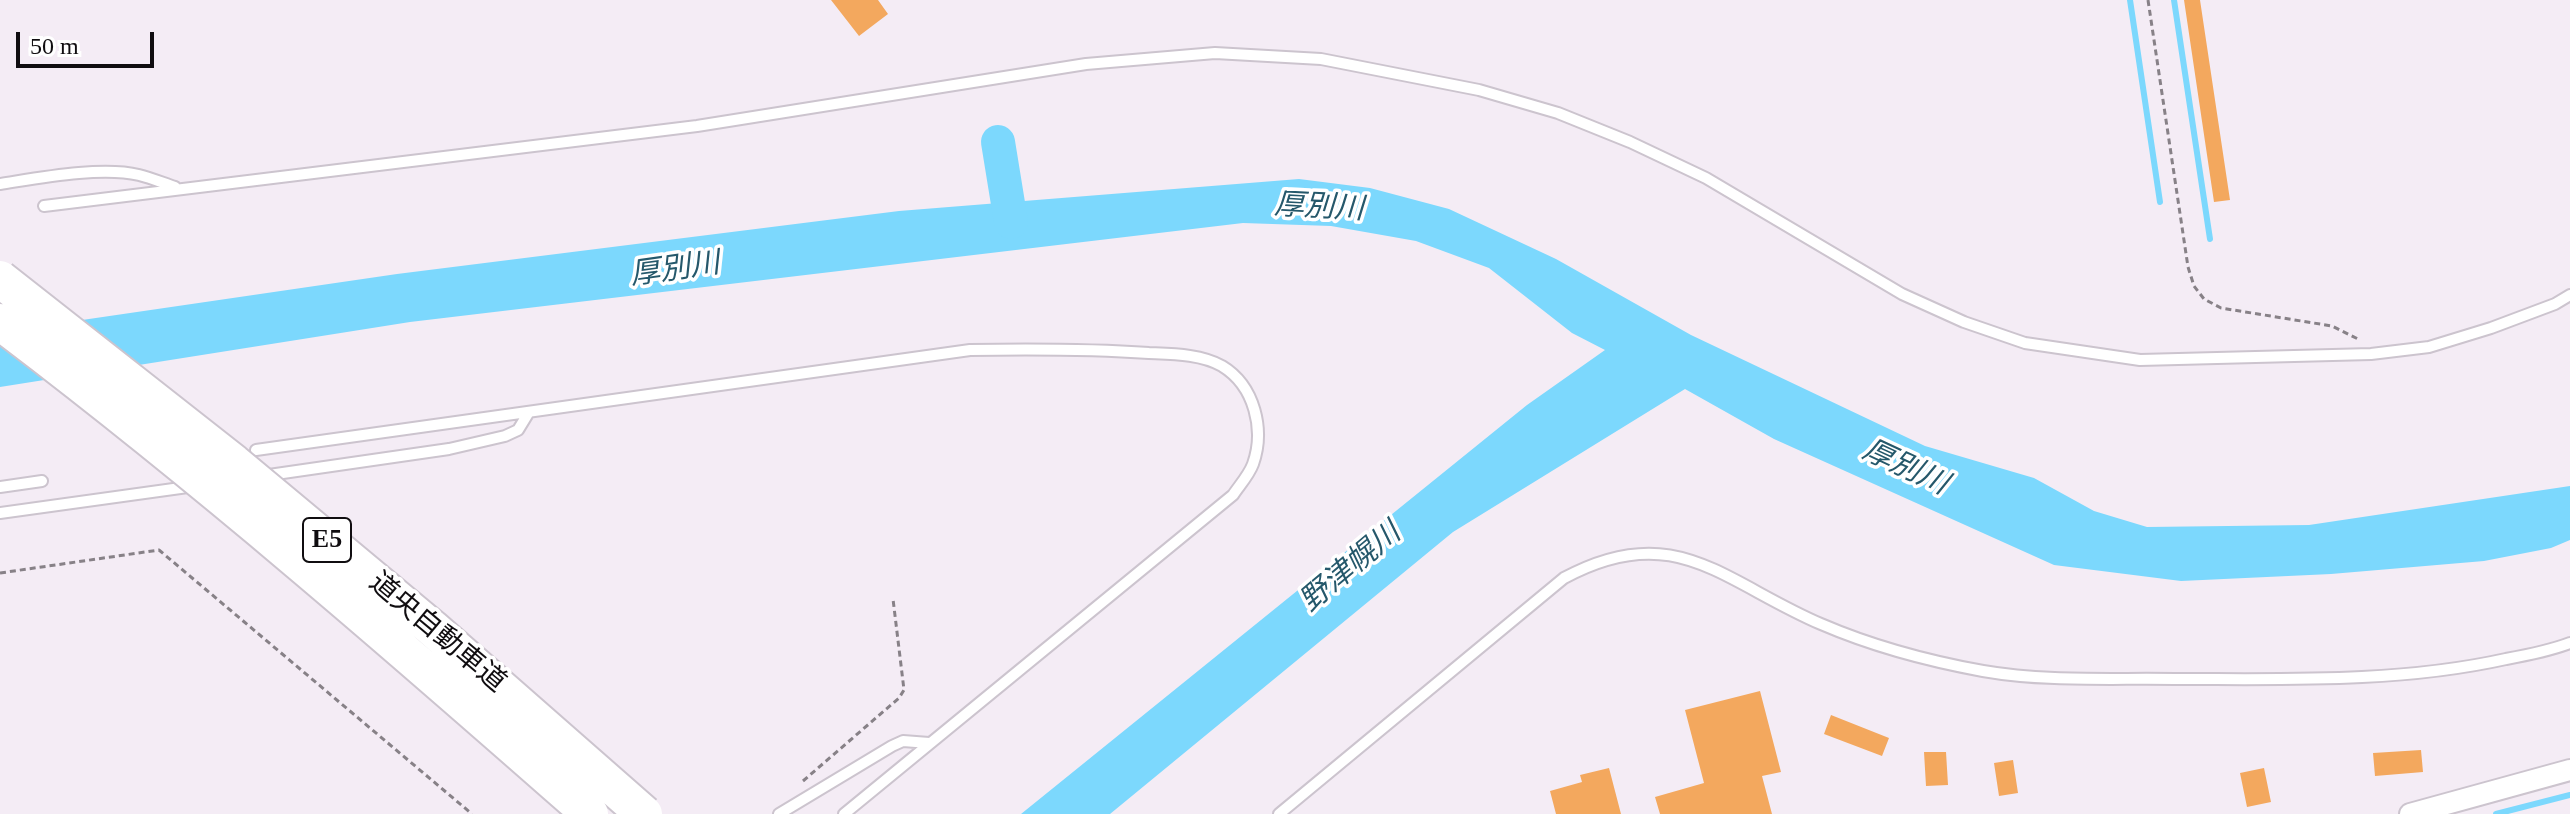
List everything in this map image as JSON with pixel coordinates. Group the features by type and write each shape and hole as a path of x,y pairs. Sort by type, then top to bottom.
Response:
{"highway":[{"name":"道央自動車道","path":"0,279 234,463 432,628 644,814"},
{"name":"道央自動車道","path":"0,322 209,488 409,655 590,814"}],"street":[{"path":"2410,814 2570,770"}],"lane":[{"path":"44,206 697,126 1086,64 1215,53 1321,59 1479,90 1558,113 1630,142 1706,178 1902,294 1964,322 2025,343 2140,360 2371,354 2429,347 2555,304 2570,295"},
{"path":"0,184 53,176 109,173 137,174 179,188"},
{"path":"256,450 970,350 1088,348 1178,355 1222,366 1251,399 1258,421 1252,467 1233,495 844,814"},
{"path":"0,513 449,449 518,430 529,412"},
{"path":"0,487 42,481"},
{"path":"1279,814 1564,578 1592,563 1642,553 1697,560 1820,624 1873,644 1948,664 2037,678 2226,679 2414,674 2486,664 2570,643"},
{"path":"779,814 892,746 903,741 929,743"}],"path":[{"path":"2148,0 2188,267 2194,286 2204,299 2221,308 2332,326 2357,337 2371,354"},
{"path":"0,573 159,550 472,814"},
{"path":"799,785 899,698 904,690 893,599"}],"water":[{"path":"1299,179 1370,188 1449,209 1556,259 1691,335 1925,446 2034,478 2094,511 2147,527 2309,525 2570,486 2570,540 2551,548 2484,561 2331,574 2181,581 2054,565 1774,439 1685,389 1453,532 1110,814 1021,814 1527,405 1605,350 1572,333 1489,268 1416,241 1331,226 1243,223 410,322 0,387 0,332 397,274 899,211"}],"building":[{"path":"831,0 878,0 888,14 859,36"},
{"path":"2184,0 2200,0 2230,200 2214,202"},
{"path":"1760,691 1781,772 1762,776 1772,814 1660,814 1655,797 1704,783 1685,710"},
{"path":"1831,715 1889,738 1882,756 1824,734"},
{"path":"2421,750 2423,772 2375,776 2373,753"},
{"path":"1924,752 1946,752 1948,785 1926,786"},
{"path":"2013,760 2018,793 1999,796 1994,763"},
{"path":"1609,768 1621,814 1556,814 1550,791 1582,782 1580,775"},
{"path":"2264,768 2271,802 2247,807 2240,773"}],"waterway":[{"path":"2130,0 2160,202"},
{"path":"2174,0 2210,239"},
{"path":"998,142 1011,222"},
{"path":"2496,814 2570,795"}],"water label":[{"name":"厚別川","path":"1319,208"},
{"name":"厚別川","path":"675,270"},
{"name":"厚別川","path":"1905,468"},
{"name":"野津幌川","path":"1351,568"}]}
